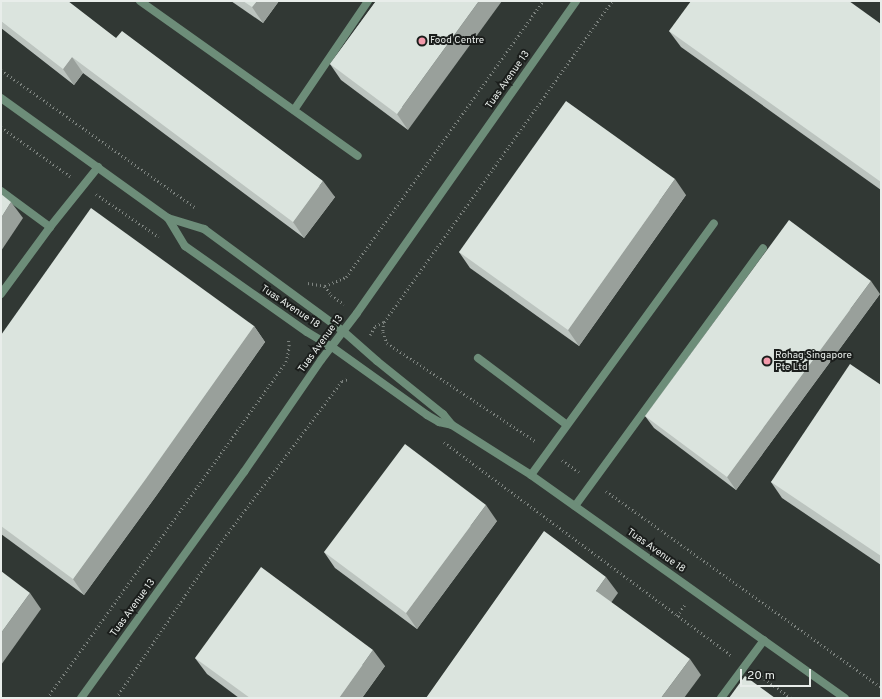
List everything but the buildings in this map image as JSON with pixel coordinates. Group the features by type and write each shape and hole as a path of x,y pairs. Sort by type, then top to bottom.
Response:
{"street":[{"path":"140,1 358,156"},
{"path":"294,110 368,1"},
{"name":"Tuas Avenue 13","path":"81,698 576,1"},
{"name":"Tuas Avenue 18","path":"1,98 168,218 204,229 343,331 377,361 443,414 452,425 531,475 845,698"},
{"path":"1,294 50,227 98,167"},
{"path":"1,191 50,227"},
{"name":"Tuas Avenue 18","path":"168,218 185,246 308,332 332,346 427,415 439,422 452,425"},
{"path":"531,475 714,223"},
{"path":"575,506 763,248"},
{"path":"478,358 567,426"},
{"path":"721,698 764,640"}],"path":[{"path":"305,281 311,285 325,286 346,276 543,1"},
{"path":"612,1 384,322 383,332 386,343 549,450 881,687"},
{"path":"1,70 199,210"},
{"path":"1,127 162,239"},
{"path":"325,286 331,296"},
{"path":"375,326 384,322"},
{"path":"47,698 146,556 286,362 289,346 288,336"},
{"path":"116,698 230,530 342,381 346,379 355,380"},
{"path":"444,441 745,665 792,698"}],"place":[{"name":"Food Centre","path":"422,41"},
{"name":"Rohag Singapore Pte Ltd","path":"767,361"}]}
